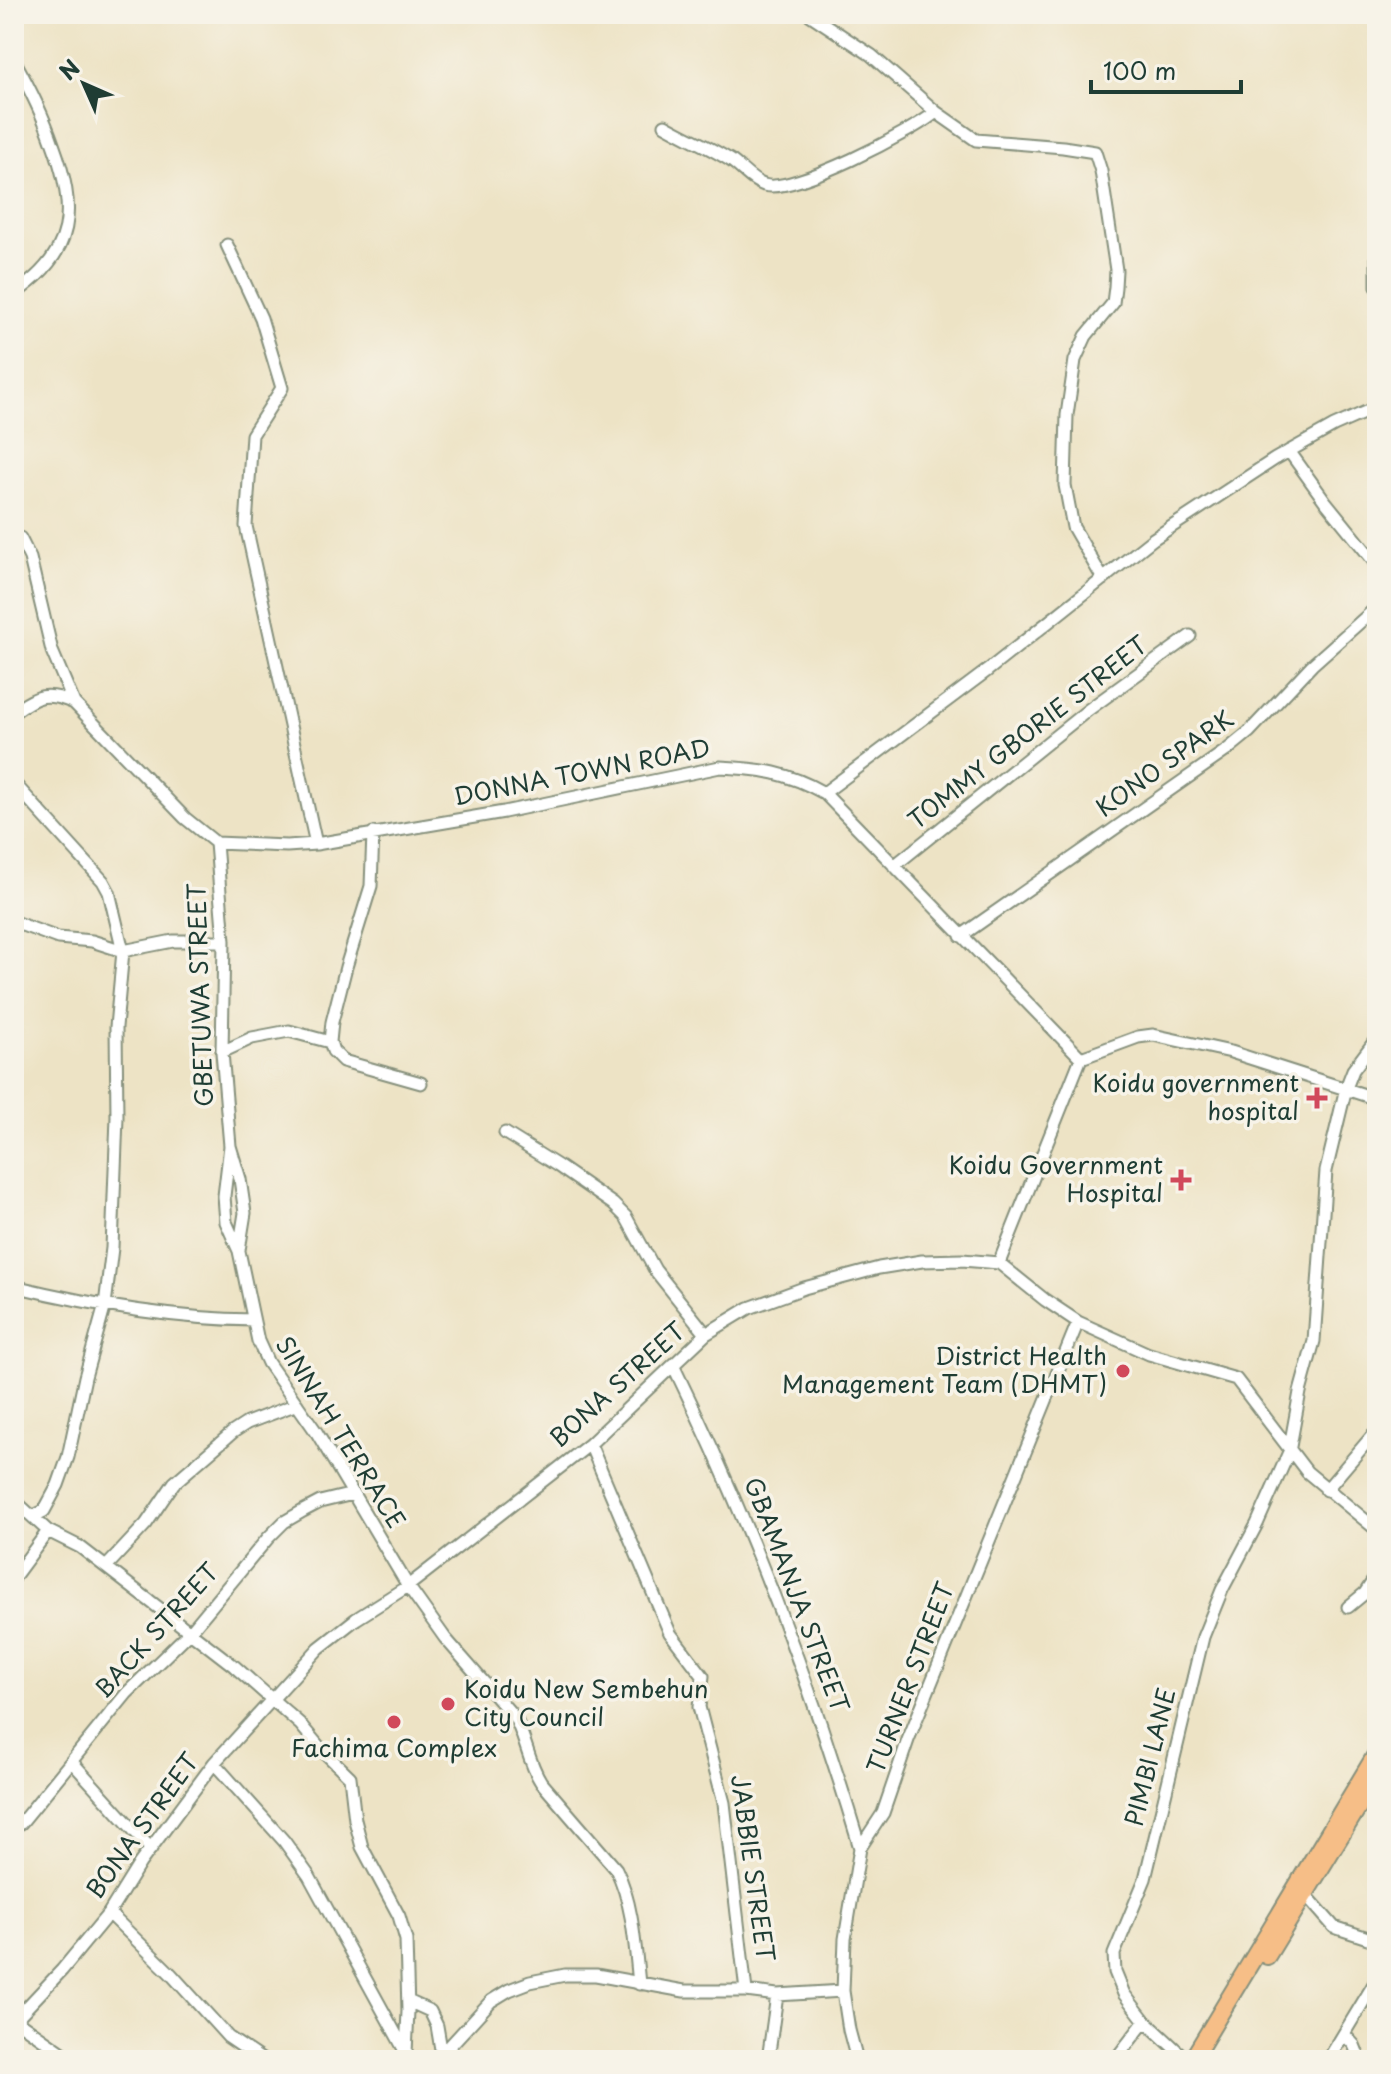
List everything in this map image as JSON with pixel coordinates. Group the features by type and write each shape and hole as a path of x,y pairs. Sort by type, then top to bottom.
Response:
{"main road":[{"path":"1189,2060 1346,1816 1377,1753"},
{"path":"1346,1816 1377,1776"},
{"path":"1205,2060 1298,1894"}],"street":[{"path":"809,14 871,55 936,112 976,140 1095,152 1101,171 1116,270 1115,287 1113,303 1086,336 1075,360 1067,415 1065,485 1073,527 1103,579"},
{"path":"14,60 47,126 66,179 69,210 65,232 56,253 28,284 14,294"},
{"path":"665,125 732,161 765,186 781,186 847,162 922,124 936,112"},
{"path":"1377,192 1377,287"},
{"path":"227,245 261,318 282,388 252,435 246,526 316,844"},
{"path":"824,793 976,679 1153,539 1289,451 1377,407"},
{"path":"1289,451 1377,565"},
{"path":"20,538 30,558 52,651 74,703 185,818 216,843"},
{"name":"KONO SPARK","path":"961,936 1227,750 1249,732 1312,665 1377,607"},
{"name":"TOMMY GBORIE STREET","path":"894,866 1088,710 1190,636"},
{"path":"14,712 42,696 57,696 74,703"},
{"name":"DONNA TOWN ROAD","path":"216,843 316,844 504,812 720,767 798,778 824,793 1081,1058"},
{"path":"14,783 103,881 109,892 123,951 116,1027 117,1117 112,1248 105,1305 85,1377 68,1457 44,1511 34,1516"},
{"path":"373,833 371,886 342,981 330,1042 333,1051 343,1061 421,1083"},
{"name":"GBETUWA STREET","path":"216,843 224,941 222,1052 230,1146"},
{"path":"14,922 58,938 92,941 123,951 173,941 224,941"},
{"path":"222,1052 252,1038 289,1031 330,1042"},
{"path":"1377,1099 1231,1052 1153,1035 1138,1037 1081,1058 999,1263 1078,1322 1149,1354 1236,1379 1289,1452 1326,1490 1377,1530"},
{"name":"PIMBI LANE","path":"1189,2060 1145,2021 1124,1994 1115,1972 1114,1954 1145,1879 1203,1637 1222,1590 1257,1524 1289,1452 1300,1392 1314,1341 1326,1171 1346,1088 1353,1070 1377,1038"},
{"path":"505,1133 613,1204 626,1217 655,1270 706,1334"},
{"name":"SINNAH TERRACE","path":"230,1146 240,1179 245,1213 239,1251"},
{"name":"SINNAH TERRACE","path":"230,1146 224,1212 239,1251 258,1341 268,1363 297,1404 408,1586 445,1638 515,1718 523,1732 533,1770 541,1782 616,1869 624,1885 639,1984"},
{"name":"BONA STREET","path":"14,2020 62,1970 109,1913 214,1763 319,1648 356,1619 408,1586 590,1444 706,1334 749,1308 804,1288 879,1268 922,1261 999,1263"},
{"path":"14,1286 105,1305 187,1317 253,1320"},
{"name":"TURNER STREET","path":"857,2060 843,1991 845,1939 860,1848 883,1813 908,1740 1078,1322"},
{"name":"GBAMANJA STREET","path":"673,1365 723,1468 785,1621 820,1717 860,1848"},
{"path":"106,1567 146,1524 174,1483 233,1432 247,1423 297,1404"},
{"path":"1326,1490 1372,1436"},
{"name":"JABBIE STREET","path":"590,1444 670,1633 703,1676 699,1707 724,1803 746,1991"},
{"name":"BACK STREET","path":"14,1826 21,1823 127,1693 190,1632 284,1522 320,1502 353,1494"},
{"path":"14,1500 48,1531 80,1547 190,1632 300,1724 350,1777 362,1847 399,1916 406,1940 408,2056"},
{"path":"14,1577 48,1531"},
{"path":"1348,1607 1365,1593 1377,1575"},
{"path":"72,1762 151,1849"},
{"path":"214,1763 284,1841 309,1876 408,2056"},
{"path":"1298,1894 1334,1927 1377,1941"},
{"path":"109,1913 171,1974 228,2037 262,2060"},
{"path":"441,2058 491,2001 530,1982 565,1975 596,1975 684,1991 746,1991 777,1995 843,1991"},
{"path":"1328,2060 1377,1979"},
{"path":"768,2060 777,1995"},
{"path":"408,2001 430,2011 437,2026 441,2058"},
{"path":"14,2020 73,2060"},
{"path":"1115,2060 1145,2021"},
{"path":"1344,2034 1354,2045 1360,2060"}],"place":[{"name":"Koidu government hospital","path":"1317,1098"},
{"name":"Koidu Government Hospital","path":"1181,1180"},
{"name":"District Health Management Team (DHMT)","path":"1123,1371"},
{"name":"Koidu New Sembehun City Council","path":"448,1704"},
{"name":"Fachima Complex","path":"394,1722"}]}
